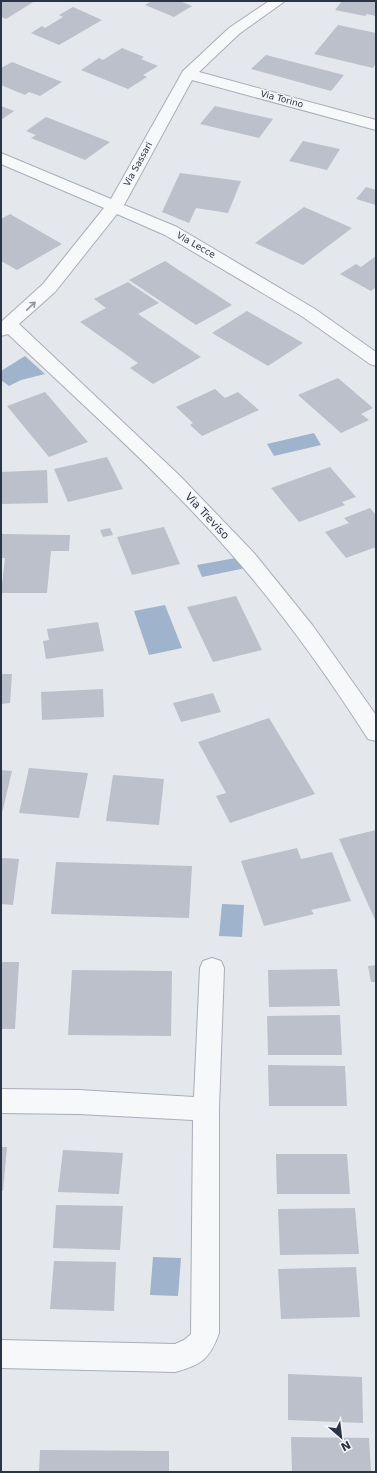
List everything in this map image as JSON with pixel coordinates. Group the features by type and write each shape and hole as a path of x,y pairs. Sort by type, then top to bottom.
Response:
{"street":[{"name":"Via Sassari","path":"5,328 49,288 115,206 188,74 234,31 278,1"},
{"name":"Via Torino","path":"188,74 376,125"},
{"name":"Via Lecce","path":"1,158 171,231 315,317 376,360"},
{"name":"Via Treviso","path":"5,328 158,465 227,536 282,602 335,673 376,733"},
{"path":"1,1354 175,1358 196,1351 202,1343 205,1333 206,1108 212,968"},
{"path":"1,1101 79,1102 206,1108"}],"water":[{"path":"25,356 45,374 21,380 9,386 1,380 1,371"},
{"path":"314,433 321,445 274,456 267,444"},
{"path":"241,557 246,568 202,577 197,565"},
{"path":"165,605 182,648 149,655 134,611"},
{"path":"222,904 244,905 242,937 219,936"},
{"path":"153,1257 181,1258 178,1296 150,1295"}],"building":[{"path":"1,1 35,1 6,19 1,17"},
{"path":"152,1 180,1 192,6 174,17 145,5"},
{"path":"342,1 376,1 376,16 367,14 365,16 335,10"},
{"path":"73,7 102,20 59,45 31,33 42,26 45,28 63,17 59,15"},
{"path":"338,25 376,33 376,63 373,68 314,54"},
{"path":"122,48 144,57 141,59 158,66 143,75 147,77 128,89 81,70 99,58 103,60"},
{"path":"266,55 344,75 331,91 251,69"},
{"path":"12,62 62,82 40,96 29,92 25,95 1,85 1,68"},
{"path":"1,106 14,111 1,120"},
{"path":"215,106 273,119 259,138 200,124"},
{"path":"46,117 110,142 85,160 31,138 36,135 26,131"},
{"path":"303,141 340,149 327,170 289,161"},
{"path":"180,173 241,181 228,213 196,208 189,223 162,212"},
{"path":"366,187 376,190 376,205 356,199"},
{"path":"304,207 352,228 303,265 255,243"},
{"path":"10,214 62,244 17,270 1,261 1,219"},
{"path":"376,256 376,287 371,291 340,274 356,264 361,267"},
{"path":"165,261 232,305 196,325 129,280"},
{"path":"128,282 159,303 138,314 201,357 153,384 130,368 138,363 80,322 106,308 94,299"},
{"path":"247,311 303,343 268,366 212,333"},
{"path":"338,378 373,408 361,414 369,420 341,433 298,395"},
{"path":"215,389 225,398 238,392 259,410 202,436 190,425 193,423 176,407"},
{"path":"45,392 88,442 49,457 7,406"},
{"path":"107,457 123,489 68,502 54,469"},
{"path":"330,467 356,497 342,502 345,505 299,522 271,488"},
{"path":"47,470 48,503 1,504 1,472"},
{"path":"370,508 376,515 376,547 346,558 325,532 349,523 344,518"},
{"path":"164,527 180,564 132,575 117,537"},
{"path":"110,528 113,535 103,537 100,530"},
{"path":"1,534 70,535 69,551 51,551 47,593 1,593 5,558 1,558"},
{"path":"236,596 262,650 213,662 187,607"},
{"path":"98,622 104,651 46,659 43,641 49,640 47,629"},
{"path":"1,674 12,674 10,703 1,704"},
{"path":"103,689 104,717 42,720 41,692"},
{"path":"213,693 221,712 181,722 173,703"},
{"path":"269,718 315,794 230,823 216,796 226,793 198,742"},
{"path":"29,768 88,773 79,818 19,813"},
{"path":"1,770 12,771 2,813 1,813"},
{"path":"113,775 164,779 159,825 106,821"},
{"path":"376,830 376,922 339,839"},
{"path":"297,848 301,859 332,852 351,901 311,910 314,914 264,926 241,861"},
{"path":"1,858 19,859 13,905 1,904"},
{"path":"56,862 192,866 189,918 51,914"},
{"path":"1,962 19,962 15,1029 1,1029"},
{"path":"376,965 376,982 371,982 368,966"},
{"path":"337,969 340,1006 269,1007 268,970"},
{"path":"72,970 172,971 171,1036 68,1035"},
{"path":"340,1015 342,1055 268,1055 267,1016"},
{"path":"268,1065 345,1066 347,1106 269,1106"},
{"path":"1,1147 7,1147 3,1191 1,1191"},
{"path":"63,1150 123,1153 119,1194 58,1192"},
{"path":"276,1154 347,1154 350,1194 277,1194"},
{"path":"56,1205 123,1206 120,1250 53,1248"},
{"path":"355,1208 359,1254 280,1255 278,1209"},
{"path":"54,1261 116,1262 114,1311 50,1309"},
{"path":"356,1267 360,1317 281,1319 278,1269"},
{"path":"288,1374 362,1377 363,1423 288,1420"},
{"path":"291,1437 369,1438 371,1472 292,1472"},
{"path":"40,1450 169,1451 169,1472 39,1472"}]}
